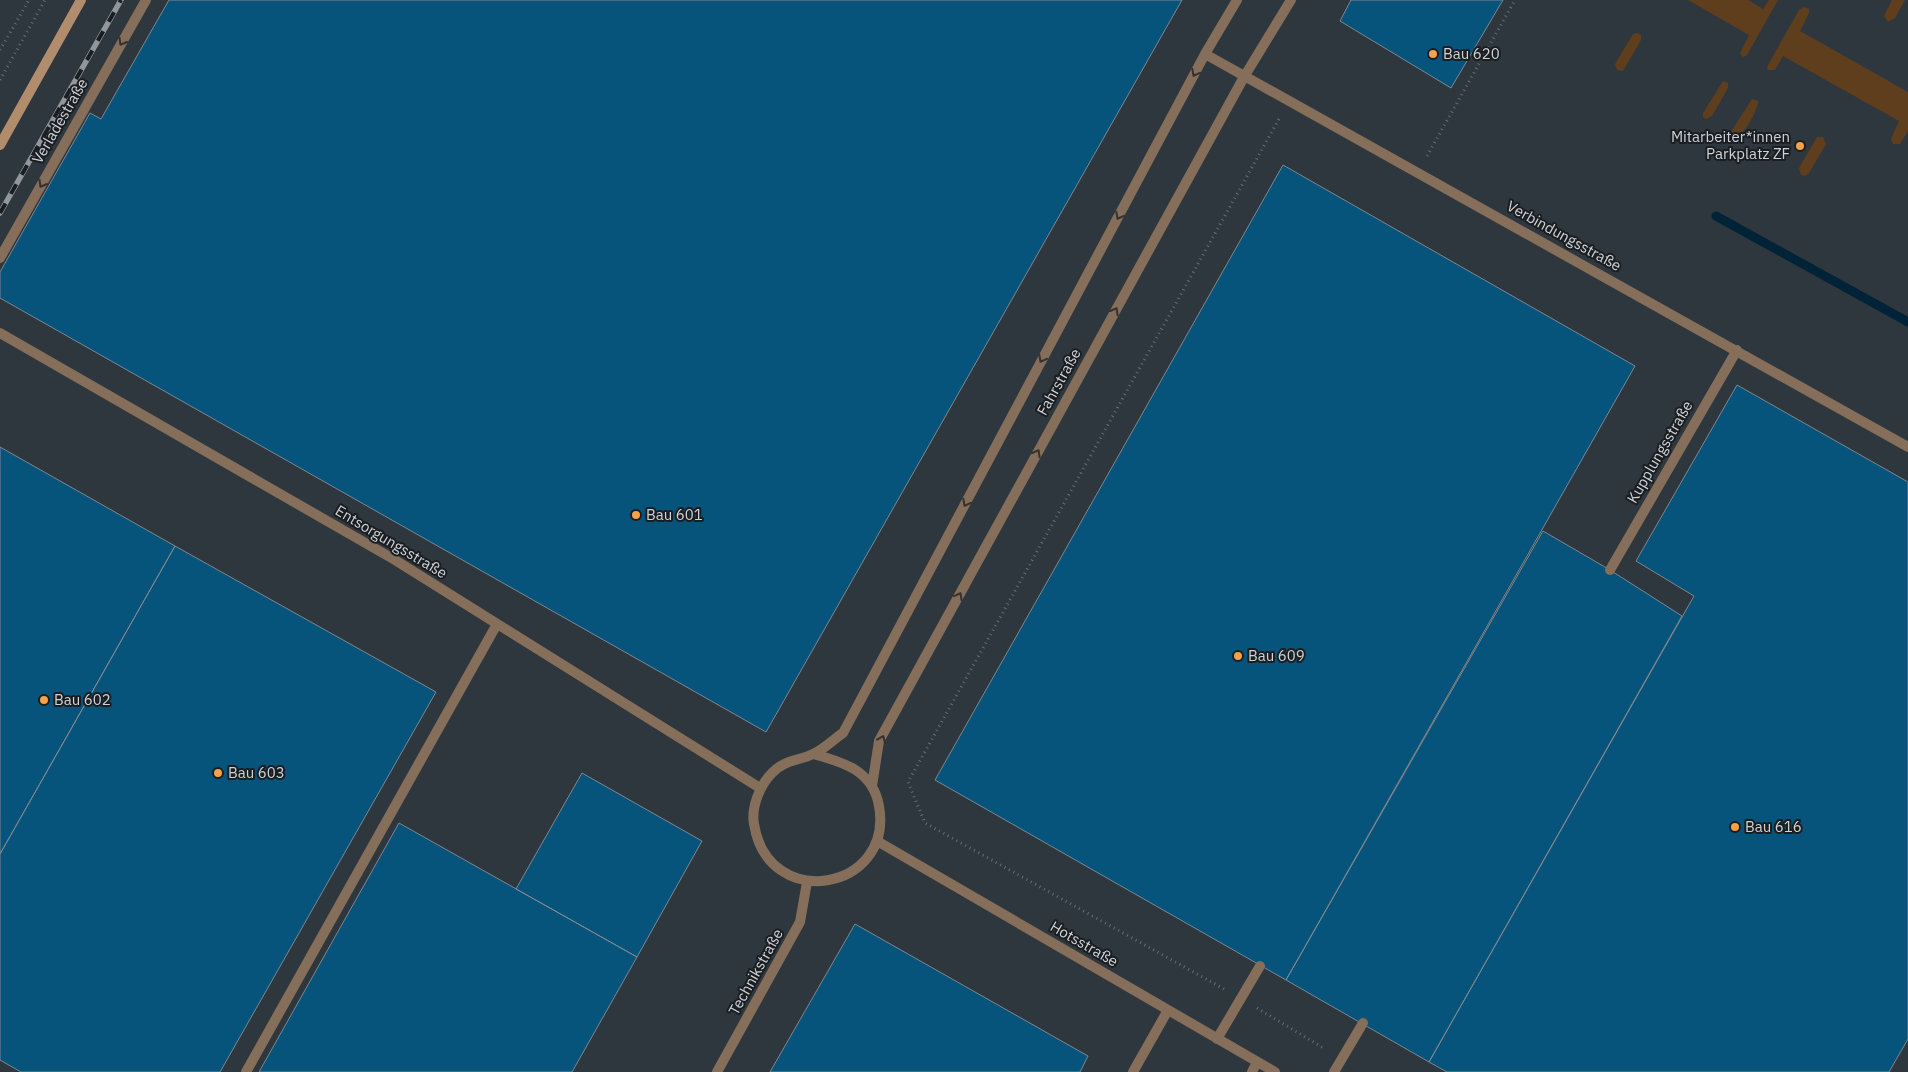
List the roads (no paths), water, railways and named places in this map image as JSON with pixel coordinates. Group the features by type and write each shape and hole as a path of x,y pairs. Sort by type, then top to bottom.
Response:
{"street":[{"path":"0,145 81,0"}],"lane":[{"name":"Verladestraße","path":"0,258 146,0"},
{"name":"Fahrstraße","path":"813,754 843,732 1205,54 1237,0"},
{"name":"Fahrstraße","path":"872,786 879,742 1244,77 1291,0"},
{"name":"Verbindungsstraße","path":"1205,54 1908,447"},
{"name":"Entsorgungsstraße","path":"0,333 395,560 760,788"},
{"name":"Kupplungsstraße","path":"1610,570 1737,350"},
{"path":"246,1072 497,624"},
{"path":"813,754 840,761 858,769 872,786 878,797 881,819 877,841 866,860 844,877 822,882 807,882 784,874 767,859 756,839 752,818 760,788 773,772 791,759 813,754"},
{"name":"Hotsstraße","path":"877,841 1275,1072"},
{"name":"Technikstraße","path":"717,1072 800,922 807,882"},
{"path":"1217,1038 1260,966"},
{"path":"1133,1072 1168,1010"},
{"path":"1334,1072 1363,1023"},
{"path":"1252,1072 1258,1062"}],"waterway":[{"path":"1716,216 1908,322"}],"railway":[{"path":"0,213 121,0"}],"place":[{"name":"Bau 620","path":"1433,54"},
{"name":"Mitarbeiter*innen Parkplatz ZF","path":"1800,146"},
{"name":"Bau 601","path":"636,515"},
{"name":"Bau 609","path":"1238,656"},
{"name":"Bau 602","path":"44,700"},
{"name":"Bau 603","path":"218,773"},
{"name":"Bau 616","path":"1735,827"}]}
